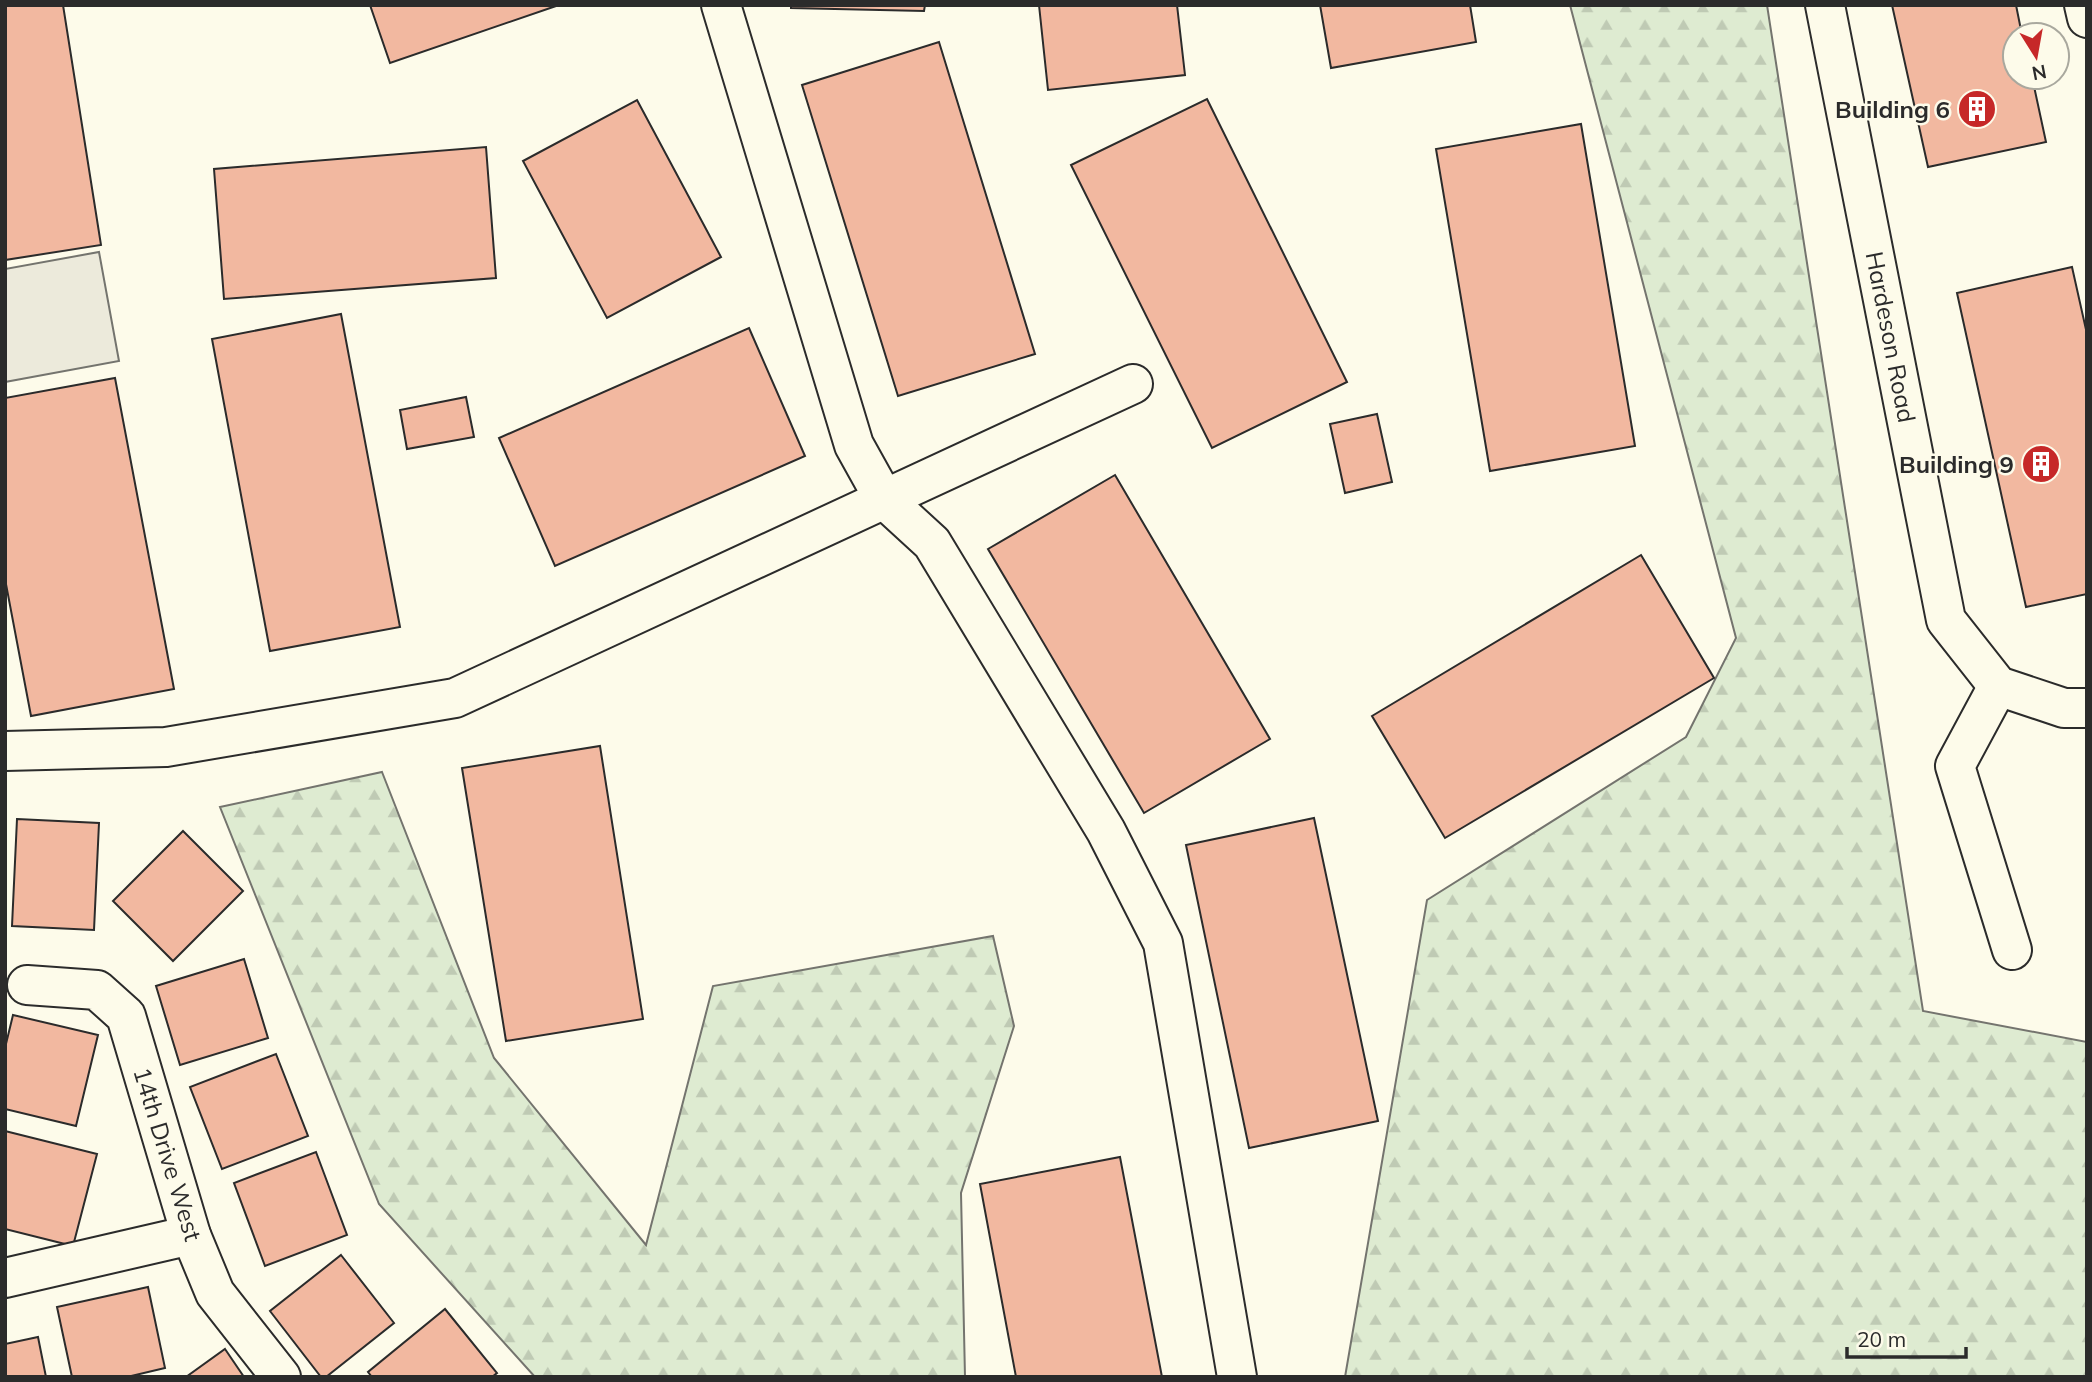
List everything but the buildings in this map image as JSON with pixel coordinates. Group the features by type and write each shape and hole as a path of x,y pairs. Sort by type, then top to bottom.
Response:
{"street":[{"path":"721,5 854,445 884,499 932,543 1106,831 1163,943 1237,1377"},
{"name":"Hardeson Road","path":"1825,5 1946,620 1998,686"},
{"path":"2084,5 2087,18"},
{"path":"5,751 166,747 455,698 1133,384"},
{"path":"2012,950 1955,766 1998,686 2064,708 2087,708"},
{"name":"14th Drive West","path":"27,985 97,990 126,1016 191,1235 215,1293 281,1377"},
{"path":"5,1278 191,1235"}],"green space":[{"path":"1570,5 1767,5 1923,1011 2087,1042 2087,1377 1345,1377 1427,900 1686,737 1736,638"},
{"path":"382,772 494,1058 646,1245 713,986 993,936 1014,1026 961,1193 965,1377 535,1377 379,1204 220,807"}],"shaded area":[{"path":"99,252 119,361 5,382 5,269"}],"place":[{"name":"Building 6","path":"1977,109"},
{"name":"Building 9","path":"2041,464"}]}
